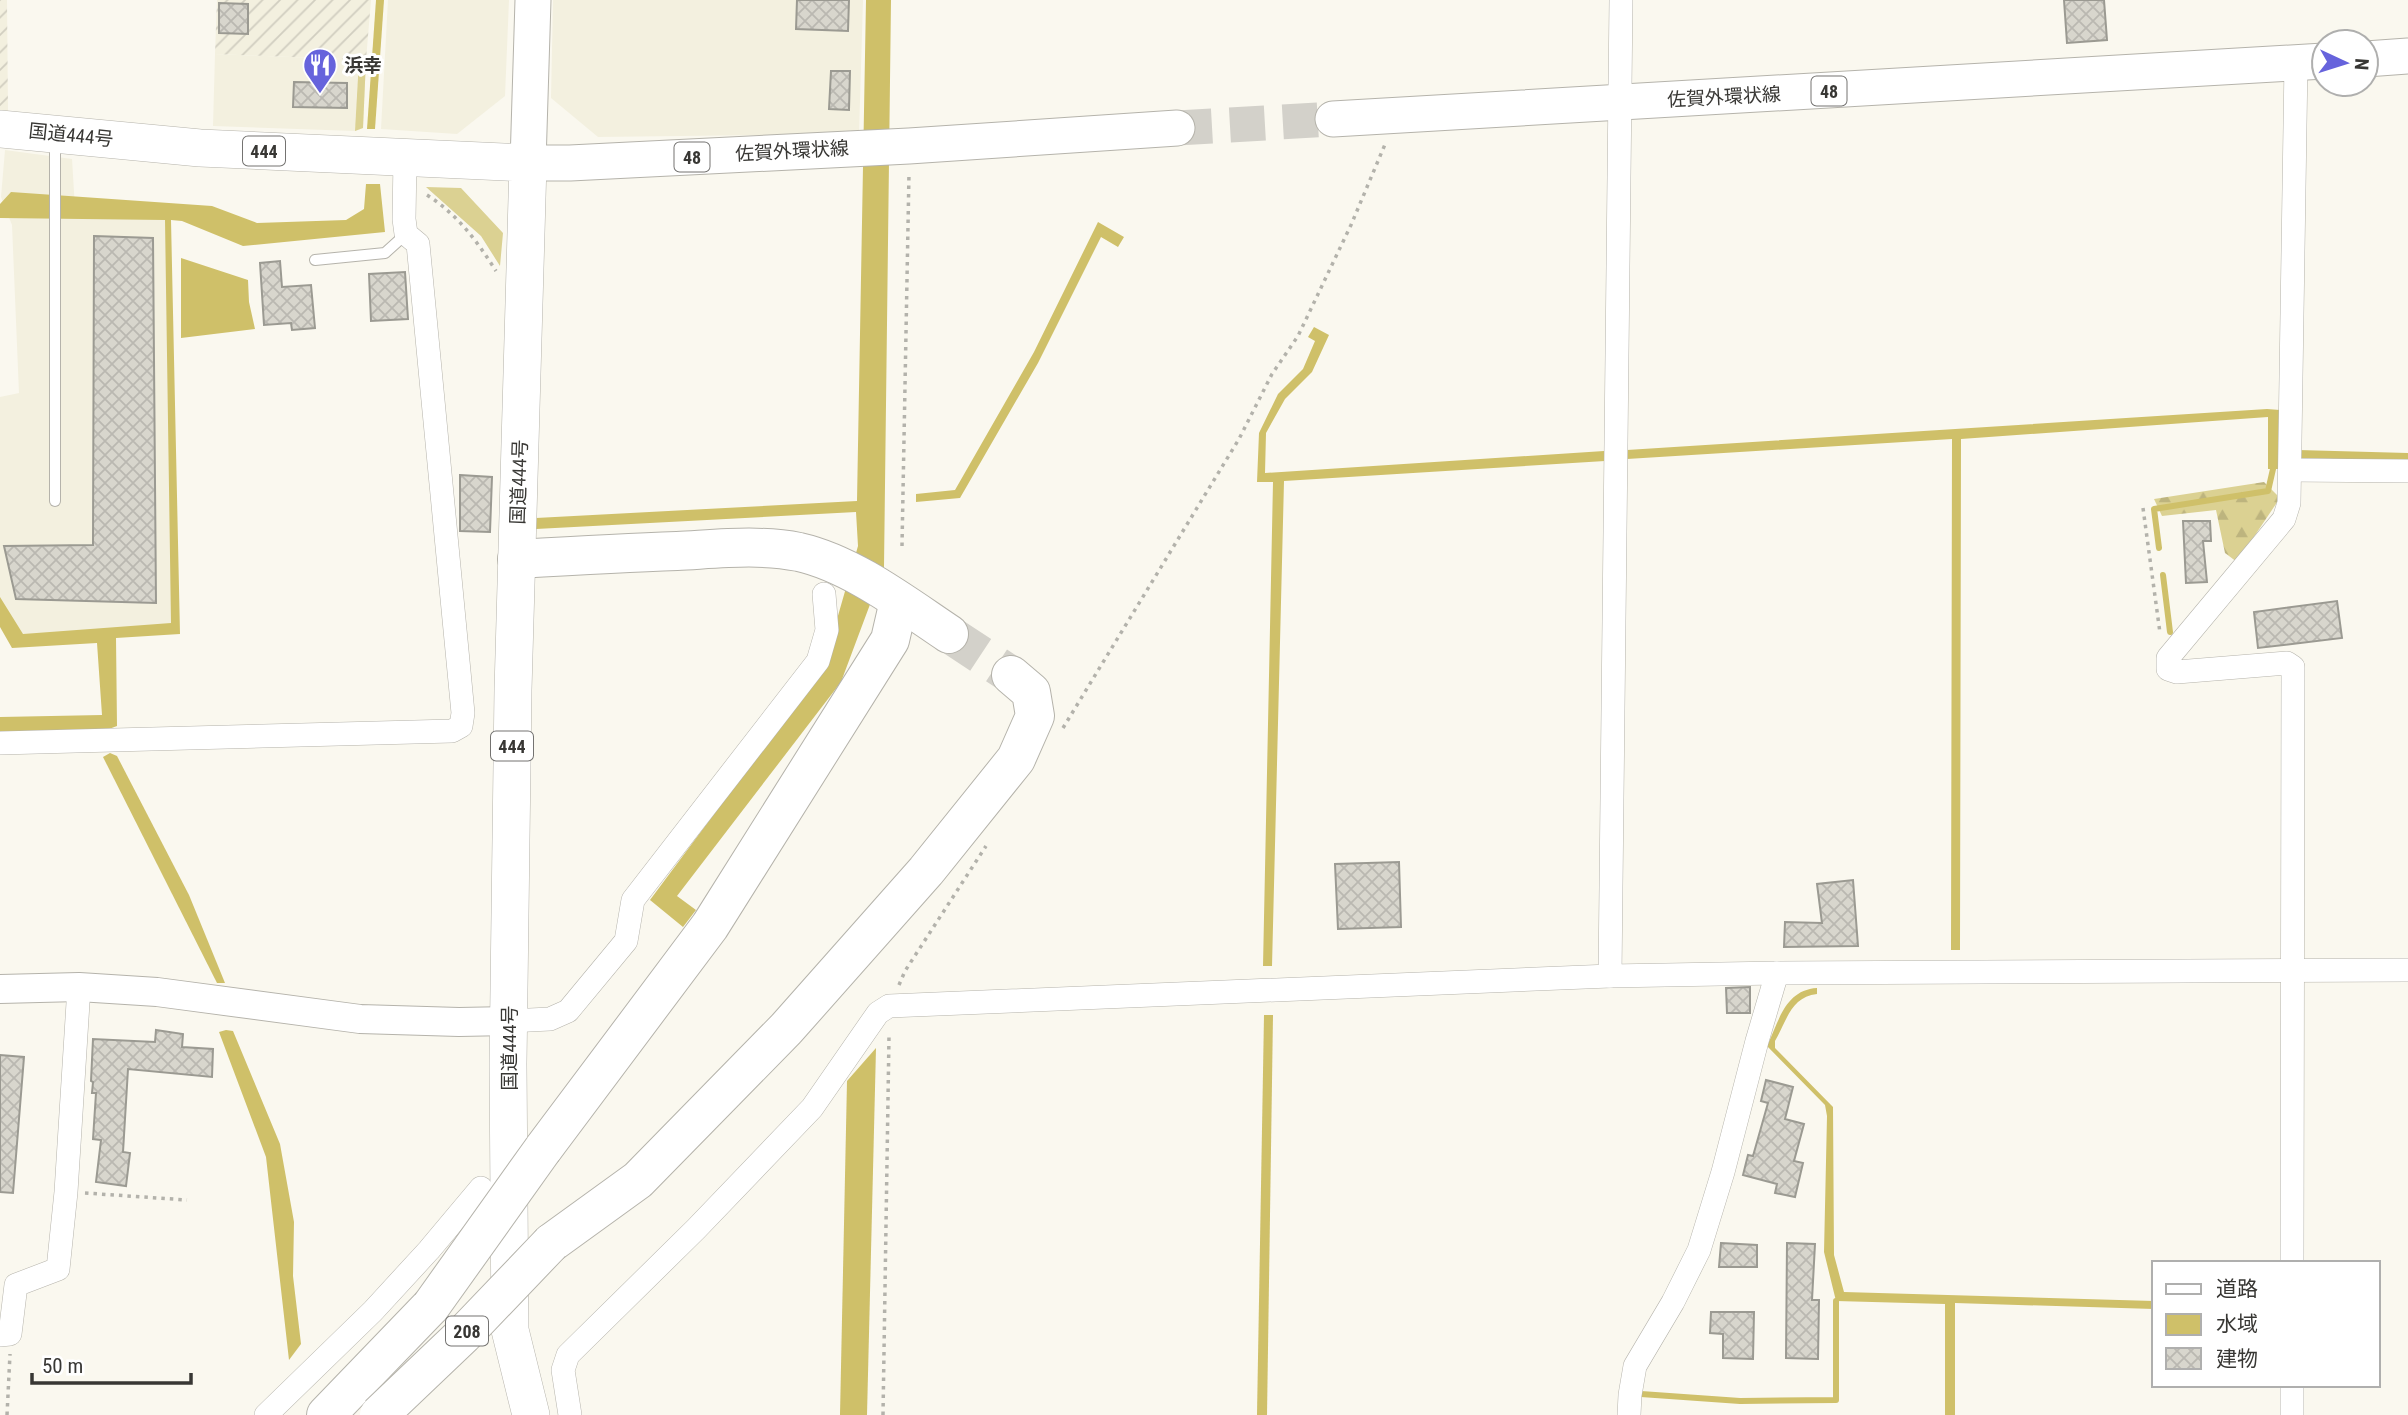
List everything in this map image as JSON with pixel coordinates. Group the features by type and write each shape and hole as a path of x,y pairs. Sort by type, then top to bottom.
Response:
{"highway":[{"name":"国道444号","path":"0,129 405,170 528,163 517,559 509,1021 510,1330 531,1415"},
{"path":"517,559 724,548 766,548 800,553 831,563 899,601 948,634"},
{"name":"208","path":"326,1415 431,1306 543,1149 710,926 890,640 899,601"},
{"name":"208","path":"379,1415 463,1335 551,1243 638,1180 786,1029 934,861 1016,759 1035,716 1031,692 1011,675"}],"main road":[{"path":"528,163 533,0"},
{"path":"2380,58 2408,56"},
{"name":"佐賀外環状線","path":"1334,120 2310,62"},
{"name":"佐賀外環状線","path":"528,163 909,146 1177,128"}],"street":[{"path":"1610,976 1621,0"},
{"path":"2292,1261 2293,667 2287,663 2177,672 2168,669 2168,658 2284,519 2289,503 2310,62"},
{"path":"0,743 452,732 461,726 462,699 418,244 406,233 404,219 405,170"},
{"path":"2290,470 2408,471"},
{"path":"0,989 79,987 157,992 360,1019 509,1021 550,1019 568,1011 626,941 634,900 818,661 827,630 824,594"},
{"path":"570,1415 563,1370 568,1355 696,1229 812,1108 878,1013 889,1006 1610,976 2408,970"},
{"path":"1629,1415 1635,1366 1673,1302 1699,1250 1777,973"},
{"path":"5,1334 16,1285 58,1269 66,1192 79,987"},
{"path":"266,1415 373,1311 481,1188"},
{"path":"2292,1387 2292,1415"}],"lane":[{"path":"55,134 55,501"},
{"path":"315,260 385,253 406,233"}],"path":[{"path":"1063,728 1240,439 1272,374 1298,336 1352,225 1385,147 1389,116"},
{"path":"902,546 909,146"},
{"path":"405,170 476,240 498,275"},
{"path":"2143,508 2161,645 2168,658"},
{"path":"883,1415 889,1006 905,971 988,844"},
{"path":"66,1192 187,1200"},
{"path":"5,1334 7,1415"}],"shaded area":[{"path":"0,0 7,0 8,113 0,112"},
{"path":"217,0 371,0 366,60 215,54"},
{"path":"388,0 509,0 505,96 457,134 381,129"},
{"path":"553,0 863,0 859,134 598,137 551,98"},
{"path":"215,54 366,60 363,128 355,131 213,126"},
{"path":"5,150 72,159 75,208 168,211 175,629 18,641 0,612 0,397 19,393 12,225 1,197"}],"green space":[{"path":"359,60 366,60 363,128 355,131"},
{"path":"426,187 461,188 503,233 500,266 481,236"},
{"path":"2264,482 2280,498 2237,562 2225,553 2216,510 2162,516 2154,499"}],"water":[{"path":"376,0 384,0 375,129 367,129"},
{"path":"866,0 891,0 884,567 841,682 677,896 696,910 683,927 650,900 823,668 858,546 856,512 536,529 536,518 857,501"},
{"path":"366,184 380,184 385,232 243,246 182,221 171,220 180,634 116,638 117,726 109,729 0,732 0,717 102,715 97,643 12,648 0,627 0,597 23,634 171,623 165,220 0,218 0,204 11,192 212,206 257,223 346,220 364,209"},
{"path":"1098,222 1124,237 1118,247 1101,237 1038,363 960,498 916,502 916,494 955,490 1034,352"},
{"path":"181,258 248,280 249,302 255,329 181,338"},
{"path":"1314,327 1329,335 1312,372 1285,399 1266,433 1265,473 1604,451 1605,461 1284,481 1272,966 1263,966 1273,482 1257,482 1259,433 1278,394 1303,369 1315,341 1308,337"},
{"path":"2280,410 2278,469 2268,469 2268,417 1961,439 1960,950 1951,950 1952,439 1627,459 1627,450"},
{"path":"2298,450 2408,453 2408,461 2297,458"},
{"path":"110,753 117,756 189,895 225,983 217,983 103,757"},
{"path":"1817,988 1817,994 1808,996 1795,1005 1775,1041 1775,1048 1833,1107 1834,1255 1844,1292 2152,1301 2152,1309 1955,1303 1955,1415 1945,1415 1945,1304 1836,1301 1824,1252 1825,1105 1767,1046 1784,1008 1797,994"},
{"path":"1264,1015 1273,1015 1267,1415 1257,1415"},
{"path":"233,1031 280,1144 294,1222 293,1276 301,1344 289,1360 266,1157 219,1032"},
{"path":"876,1048 867,1415 840,1415 847,1081"}],"building":[{"path":"797,0 849,0 848,31 796,29"},
{"path":"2064,0 2104,0 2107,40 2067,43"},
{"path":"219,3 248,4 248,34 219,33"},
{"path":"831,71 850,71 849,110 829,109"},
{"name":"浜幸","path":"294,82 347,83 347,108 293,107"},
{"path":"94,236 153,238 156,603 16,599 4,546 93,545"},
{"path":"280,261 282,287 311,285 315,328 292,330 291,323 264,325 260,263"},
{"path":"405,272 408,319 371,321 369,274"},
{"path":"460,475 492,477 490,532 460,531"},
{"path":"2183,521 2210,521 2211,541 2203,541 2207,582 2186,583"},
{"path":"2337,601 2342,638 2258,648 2254,612"},
{"path":"1399,862 1401,927 1338,929 1335,864"},
{"path":"1853,880 1858,946 1784,947 1785,922 1822,923 1817,884"},
{"path":"1750,987 1750,1013 1727,1013 1726,988"},
{"path":"156,1030 183,1034 182,1047 213,1049 212,1077 128,1069 123,1152 130,1153 126,1186 96,1182 101,1140 93,1139 96,1093 92,1093 91,1081 93,1039 155,1042"},
{"path":"0,1055 24,1057 13,1193 0,1192"},
{"path":"1766,1080 1793,1087 1785,1119 1804,1124 1794,1161 1803,1163 1795,1197 1775,1193 1777,1184 1743,1175 1748,1155 1753,1156 1768,1103 1761,1101"},
{"path":"1721,1243 1757,1245 1757,1267 1719,1267"},
{"path":"1787,1243 1815,1244 1812,1300 1819,1300 1818,1359 1786,1358"},
{"path":"1711,1312 1754,1312 1753,1359 1723,1358 1723,1334 1710,1333"}],"waterway":[{"path":"2159,548 2154,509 2268,491 2273,469"},
{"path":"2163,575 2170,632"},
{"path":"1641,1394 1740,1401 1836,1400 1836,1301"}],"tunnel":[{"path":"1177,128 1333,119"},
{"path":"949,634 1011,675"}],"place":[{"name":"浜幸","path":"320,95"}]}
